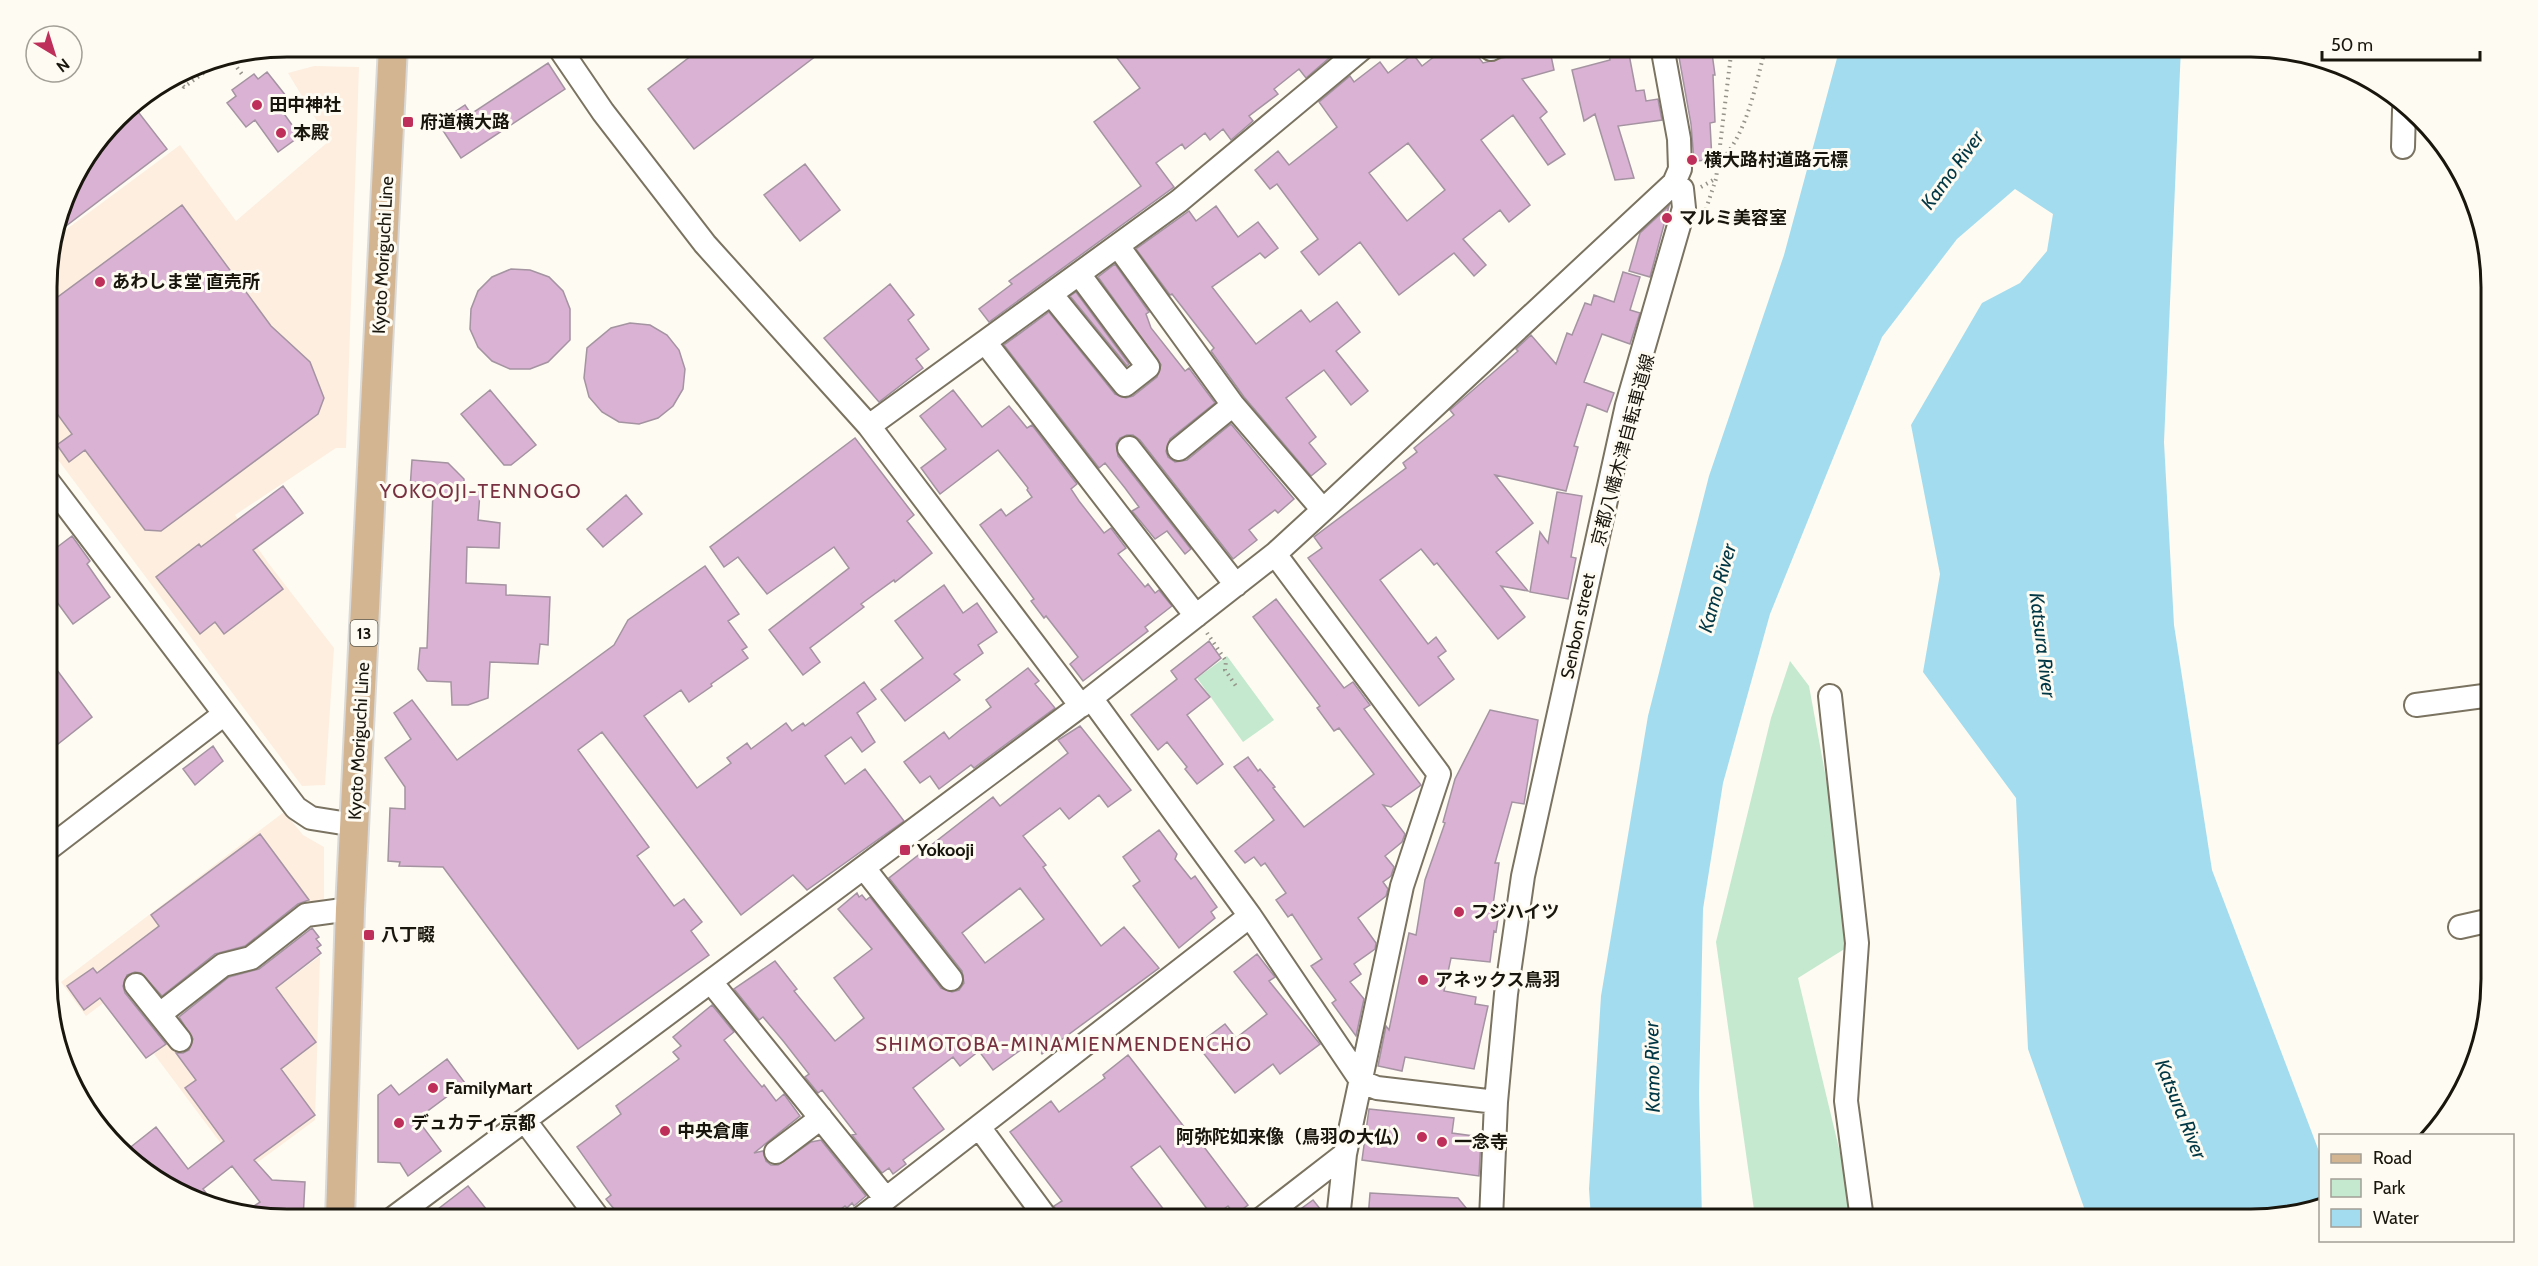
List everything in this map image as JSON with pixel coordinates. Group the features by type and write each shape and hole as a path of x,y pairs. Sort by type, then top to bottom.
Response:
{"main road":[{"name":"Kyoto Moriguchi Line","path":"340,1209 350,909 392,57"}],"street":[{"path":"566,57 603,112 705,244 869,426 1086,702 1250,916 1362,1082 1377,1088 1496,1102"},
{"path":"869,426 1179,201 1352,57"},
{"path":"407,1209 1086,702 1275,554 1674,183 1680,169 1679,139 1664,57"},
{"path":"2403,147 2404,115"},
{"name":"Senbon street","path":"1491,1209 1496,1102 1506,994 1523,876 1626,405 1684,208 1682,189 1674,183"},
{"path":"1118,246 1233,405 1323,510"},
{"path":"1051,294 1125,385 1148,367 1079,274"},
{"path":"985,342 1196,616"},
{"path":"1179,450 1233,405"},
{"path":"1129,448 1236,585"},
{"path":"57,496 296,808 311,818 355,825"},
{"path":"1275,554 1439,774 1402,886 1346,1154 1339,1209"},
{"path":"1830,696 1857,943 1846,1101 1861,1209"},
{"path":"2416,705 2481,696"},
{"path":"57,842 224,715"},
{"path":"864,868 951,979"},
{"path":"160,1014 223,965 251,958 306,915 350,909"},
{"path":"873,1209 1250,916"},
{"path":"2460,927 2481,922"},
{"path":"711,982 886,1199"},
{"path":"136,985 180,1040"},
{"path":"776,1152 821,1118"},
{"path":"525,1121 591,1209"},
{"path":"979,1127 1040,1209"},
{"path":"1274,1209 1346,1154"}],"path":[{"path":"1706,212 1718,164 1731,57"},
{"path":"1718,164 1732,149 1742,127 1763,57"},
{"path":"235,63 244,77"},
{"path":"181,83 184,87 203,73"},
{"path":"1196,616 1226,661 1225,670 1236,686"}],"shaded area":[{"path":"314,66 359,67 346,448 336,448 235,515 269,564 334,648 325,785 302,786 57,458 57,272 64,231 180,145 236,221 329,141 288,73"},
{"path":"284,812 303,835 324,847 324,899 248,950 221,915 86,1016 61,982"},
{"path":"320,956 315,1120 243,1173 154,1054 168,1042 177,1051 247,997 254,1005"}],"green space":[{"path":"1227,656 1274,720 1243,742 1197,678"},
{"path":"1790,661 1809,686 1846,887 1846,948 1798,978 1854,1209 1754,1209 1716,942 1771,718"}],"water":[{"path":"1837,57 2181,57 2164,442 2174,625 2212,870 2319,1151 2319,1199 2296,1205 2266,1209 2084,1209 2028,1049 2016,798 1923,672 1940,574 1911,425 1982,303 2020,283 2047,251 2053,214 2015,189 1957,239 1882,337 1770,614 1723,783 1703,909 1699,1094 1702,1209 1590,1209 1589,1189 1601,996 1648,716 1709,476 1784,255"}],"building":[{"path":"690,57 815,57 694,149 648,89"},
{"path":"1116,57 1330,57 1306,78 1299,69 1274,89 1278,94 1249,116 1253,121 1231,140 1223,129 1210,140 1205,133 1185,149 1182,144 1156,163 1174,187 989,322 979,309 1012,284 1009,281 1141,186 1094,122 1140,88"},
{"path":"1409,57 1415,57 1422,66 1434,57 1478,57 1483,63 1506,57 1551,57 1554,70 1522,79 1547,112 1540,118 1565,154 1548,165 1513,115 1481,140 1530,205 1509,222 1500,210 1463,239 1486,265 1474,276 1454,253 1399,295 1360,242 1319,275 1301,252 1318,239 1277,184 1270,189 1255,170 1278,151 1289,165 1337,127 1319,102 1350,76 1354,82 1380,62 1388,73","holes":["1408,143 1445,190 1407,221 1369,173"]},
{"path":"1610,57 1630,57 1636,91 1644,90 1646,101 1658,99 1662,120 1618,126 1634,178 1615,180 1595,114 1584,121 1572,70 1610,60"},
{"path":"1679,57 1713,57 1715,122 1710,123 1712,160 1694,161 1691,124"},
{"path":"548,63 565,89 461,158 438,123 465,105 471,114"},
{"path":"267,72 286,96 277,104 300,136 278,152 255,120 246,127 227,103 236,96 232,90 254,74 258,79"},
{"path":"138,112 167,149 65,226 81,185 96,159 114,135 135,114"},
{"path":"805,164 840,210 800,241 764,195"},
{"path":"182,205 271,326 310,362 324,398 318,414 161,531 145,530 85,450 69,462 57,445 72,434 57,414 57,298"},
{"path":"1216,206 1238,237 1258,222 1278,248 1265,258 1260,253 1212,287 1256,344 1301,310 1310,322 1337,302 1360,332 1336,351 1368,391 1351,405 1324,370 1286,398 1316,437 1309,443 1326,464 1311,476 1244,397 1211,351 1214,348 1136,249 1189,211 1196,221"},
{"path":"1669,206 1650,277 1629,271 1640,233"},
{"path":"1115,264 1149,312 1146,314 1151,328 1185,371 1189,368 1215,403 1170,439 1166,451 1168,457 1175,462 1187,460 1231,424 1294,499 1278,513 1275,510 1249,530 1257,540 1233,559 1140,440 1133,435 1127,435 1120,438 1116,444 1118,456 1191,549 1185,554 1167,531 1155,539 1132,511 1139,507 1125,488 1105,463 1099,468 1004,345 1049,312 1115,394 1126,398 1133,396 1157,377 1161,365 1098,277"},
{"path":"511,269 530,270 549,277 563,291 570,309 570,340 548,362 530,369 510,369 492,361 478,347 470,329 471,309 478,291 492,277"},
{"path":"1623,272 1640,277 1630,310 1640,313 1630,344 1602,334 1584,382 1614,393 1607,412 1587,404 1574,446 1578,447 1566,491 1495,475 1533,523 1496,552 1528,591 1501,586 1525,617 1498,639 1437,563 1434,565 1421,549 1380,580 1428,644 1436,637 1446,651 1438,657 1454,679 1419,706 1308,558 1322,548 1314,537 1406,468 1403,463 1417,452 1414,448 1454,415 1450,410 1518,351 1516,349 1531,335 1556,364 1567,333 1572,335 1585,303 1591,305 1594,295 1614,302"},
{"path":"890,284 914,315 908,320 929,349 916,359 923,368 879,402 824,338"},
{"path":"1076,292 1129,364 1127,366 1070,296"},
{"path":"630,323 650,325 667,335 679,350 685,369 683,389 673,406 658,418 639,424 619,422 602,412 589,397 584,378 587,348 611,328"},
{"path":"490,390 536,445 511,465 504,465 461,414"},
{"path":"953,390 982,427 1009,406 1027,428 1032,425 1077,484 1071,489 1079,501 1104,533 1111,528 1126,548 1118,554 1145,587 1148,584 1155,593 1159,590 1172,606 1145,627 1148,631 1083,681 1070,664 1078,657 1046,616 1044,618 1031,601 1034,599 980,525 1001,509 1006,516 1032,497 1028,488 998,450 940,494 921,468 946,449 920,416"},
{"path":"855,438 914,515 907,521 932,553 895,582 894,580 861,604 864,607 810,648 820,662 803,675 769,630 849,568 834,547 767,594 738,557 724,567 710,547"},
{"path":"412,460 448,463 464,479 464,491 480,492 478,520 500,523 499,548 467,547 466,583 506,585 506,595 550,597 548,645 540,644 538,664 490,662 488,698 468,705 452,705 451,682 427,681 418,669 420,648 427,648 433,491 410,489"},
{"path":"283,486 303,513 253,550 283,589 224,634 215,622 200,634 156,577 199,544 201,547"},
{"path":"1557,492 1582,496 1571,557 1576,558 1568,599 1530,592 1540,532 1548,543"},
{"path":"626,495 642,514 603,547 587,529"},
{"path":"72,536 90,561 87,564 110,597 73,624 57,602 57,547"},
{"path":"705,566 739,614 728,621 747,647 742,650 748,658 689,702 681,690 644,716 697,788 731,763 727,758 747,743 751,749 786,723 792,731 803,723 805,726 864,682 876,699 857,713 875,742 862,752 851,737 825,756 845,784 865,769 904,821 807,890 793,875 741,915 602,732 578,750 649,847 637,856 674,906 684,899 702,922 691,931 709,955 578,1049 443,867 399,866 400,862 388,861 390,808 405,809 405,787 385,758 411,739 394,713 412,700 457,760 614,645 628,620"},
{"path":"944,585 963,613 977,603 997,632 978,645 983,653 954,674 960,680 905,721 881,690 923,658 895,621"},
{"path":"1276,599 1344,688 1353,682 1370,705 1364,709 1421,785 1391,807 1383,805 1405,834 1402,842 1385,856 1394,867 1391,876 1383,882 1388,889 1386,896 1358,918 1376,943 1375,949 1354,964 1361,974 1350,982 1364,999 1356,1036 1332,1003 1336,1000 1311,966 1322,959 1292,914 1288,917 1276,900 1286,893 1265,863 1261,866 1254,857 1245,863 1235,851 1274,820 1234,767 1248,757 1258,771 1260,769 1275,787 1273,788 1304,827 1374,774 1339,728 1334,731 1317,708 1320,706 1253,617"},
{"path":"1209,641 1221,658 1195,679 1210,697 1187,715 1223,764 1197,784 1167,742 1158,750 1131,715 1177,679 1171,671"},
{"path":"1028,668 1039,681 1035,684 1055,708 974,768 971,765 939,789 930,776 920,783 904,762 944,732 949,739 991,707 986,700"},
{"path":"57,670 92,717 57,745"},
{"path":"1490,710 1538,720 1524,804 1512,802 1495,863 1499,863 1493,905 1500,906 1490,962 1451,958 1444,991 1476,997 1475,1004 1488,1006 1474,1069 1405,1057 1402,1071 1378,1066 1386,1026 1389,1030 1409,933 1416,935 1425,880 1445,823 1443,822 1455,779"},
{"path":"1080,726 1131,790 1108,807 1099,795 1069,819 1060,808 1023,836 1046,865 1043,867 1101,946 1124,927 1159,968 1042,1054 1033,1041 993,1070 979,1051 960,1066 953,1057 913,1088 944,1129 903,1160 906,1164 893,1174 889,1168 882,1173 852,1135 856,1134 822,1090 818,1093 805,1077 809,1074 784,1042 763,1017 759,1020 734,989 775,961 797,989 794,991 835,1041 864,1018 834,978 872,949 838,909 857,893 859,897 862,895 866,900 870,897 941,988 952,992 959,990 964,983 962,971 889,878 993,797 1000,806 1068,753 1058,740","holes":["1020,888 1044,919 985,963 962,933"]},
{"path":"213,746 223,761 195,785 183,769"},
{"path":"1159,830 1177,854 1175,859 1191,879 1195,876 1217,907 1211,912 1215,918 1179,948 1133,886 1140,881 1123,857"},
{"path":"260,834 309,900 298,904 245,946 215,954 162,996 141,973 135,972 127,975 123,986 125,993 166,1044 146,1058 100,998 84,1010 67,986 93,968 97,973 159,926 151,915"},
{"path":"312,928 319,937 316,939 321,945 317,948 321,953 276,988 316,1042 281,1069 315,1115 254,1160 272,1180 305,1182 304,1209 253,1206 260,1202 232,1166 203,1189 207,1195 172,1178 130,1148 156,1127 188,1169 224,1141 185,1088 196,1080 176,1053 189,1050 193,1039 179,1017 229,977 259,969"},
{"path":"1257,954 1275,977 1269,981 1320,1044 1280,1074 1273,1064 1235,1093 1197,1045 1225,1024 1236,1038 1267,1014 1234,972"},
{"path":"712,1005 734,1032 724,1040 776,1101 784,1094 800,1116 754,1153 763,1151 766,1161 771,1165 778,1165 811,1142 821,1140 866,1196 854,1206 852,1203 847,1208 845,1206 841,1209 614,1209 606,1199 611,1195 577,1147 621,1114 616,1106 679,1059 673,1052 681,1046 673,1037"},
{"path":"1128,1055 1192,1137 1195,1135 1248,1205 1243,1209 1230,1209 1228,1206 1224,1209 1207,1209 1160,1146 1131,1167 1163,1209 1056,1209 1054,1206 1062,1201 1010,1132 1051,1101 1059,1112 1105,1078 1103,1075"},
{"name":"デュカティ京都","path":"447,1059 465,1083 417,1119 441,1151 408,1176 400,1163 378,1162 378,1095 391,1085 399,1095"},
{"path":"1369,1109 1454,1118 1452,1133 1481,1137 1479,1176 1362,1160"},
{"path":"468,1186 486,1209 438,1209"},
{"path":"1370,1193 1458,1198 1467,1209 1369,1209"},
{"path":"1313,1200 1320,1209 1301,1209"}],"place":[{"name":"田中神社","path":"257,105"},
{"name":"府道横大路","path":"408,122"},
{"name":"本殿","path":"281,133"},
{"name":"横大路村道路元標","path":"1692,160"},
{"name":"マルミ美容室","path":"1667,218"},
{"name":"あわしま堂 直売所","path":"100,282"},
{"name":"Yokooji","path":"905,850"},
{"name":"フジハイツ","path":"1459,912"},
{"name":"八丁畷","path":"369,935"},
{"name":"アネックス鳥羽","path":"1423,980"},
{"name":"FamilyMart","path":"433,1088"},
{"name":"デュカティ京都","path":"399,1123"},
{"name":"中央倉庫","path":"665,1131"},
{"name":"阿弥陀如来像（鳥羽の大仏）","path":"1422,1137"},
{"name":"一念寺","path":"1442,1142"}],"district":[{"name":"YOKOOJI-TENNOGO","path":"481,491"},
{"name":"SHIMOTOBA-MINAMIENMENDENCHO","path":"1064,1044"}],"water label":[{"name":"Kamo River","path":"1952,170"},
{"name":"Kamo River","path":"1717,588"},
{"name":"Katsura River","path":"2043,645"},
{"name":"Kamo River","path":"1652,1067"},
{"name":"Katsura River","path":"2181,1109"}]}
